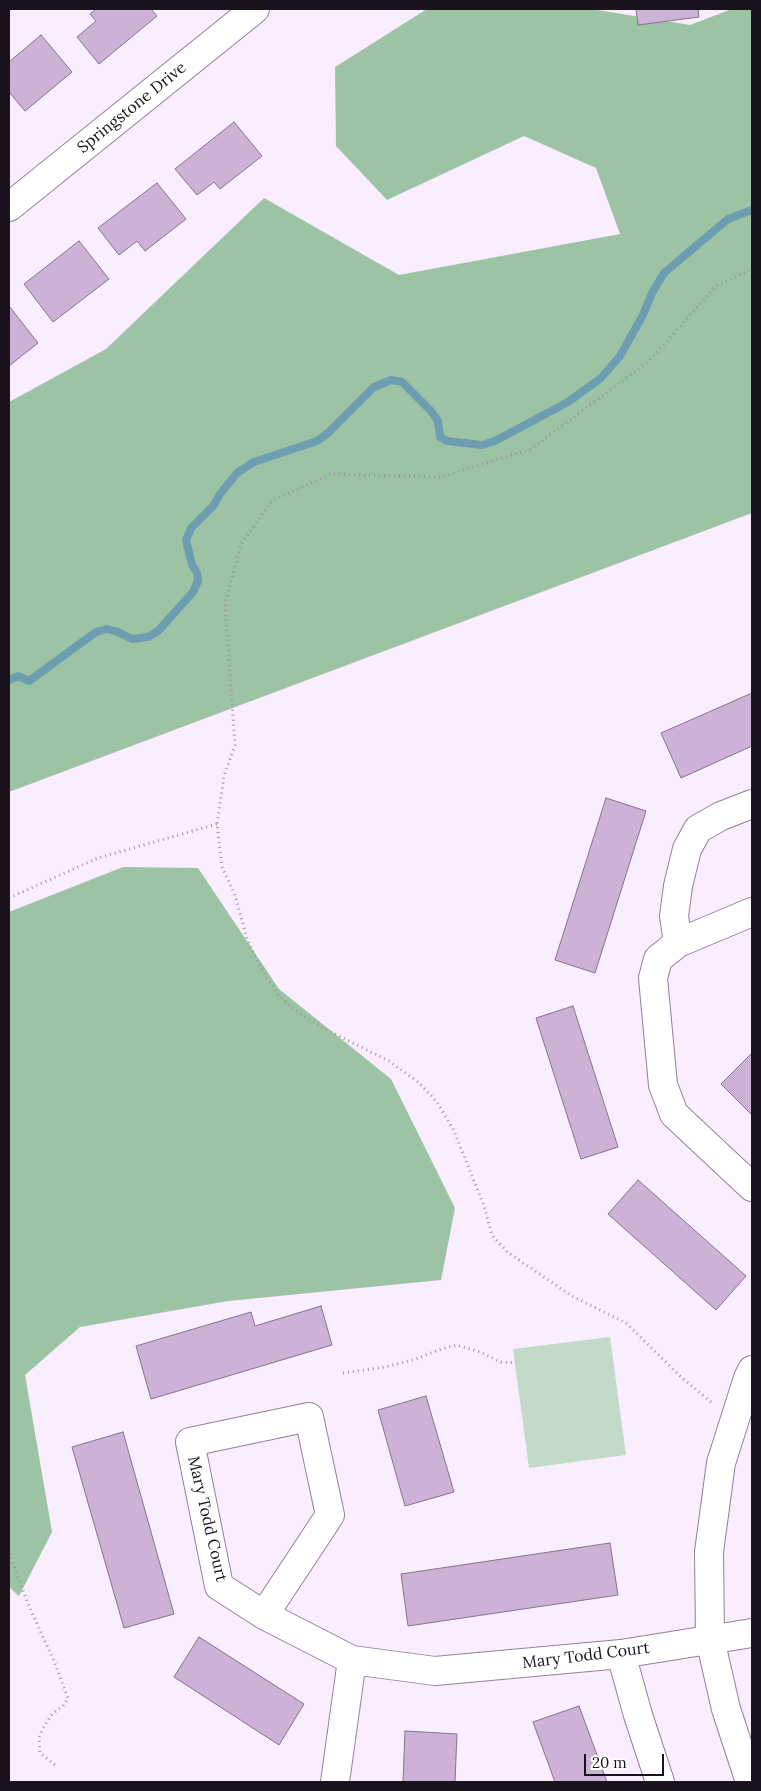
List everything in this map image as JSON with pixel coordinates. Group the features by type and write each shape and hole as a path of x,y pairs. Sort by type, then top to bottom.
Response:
{"street":[{"name":"Springstone Drive","path":"9,207 255,9"},
{"path":"678,943 674,916 686,850 698,829 721,816 752,804"},
{"path":"752,912 678,943 658,959 653,978 664,1085 674,1114 752,1187"},
{"path":"750,1782 726,1709 710,1639 709,1552 721,1463 752,1370"},
{"name":"Mary Todd Court","path":"264,1615 330,1515 309,1417 190,1442 219,1586 264,1615 352,1660 436,1671 622,1654 752,1633"},
{"path":"622,1654 638,1715 660,1782"},
{"path":"335,1782 352,1660"}],"path":[{"path":"734,1422 681,1377 626,1323 572,1296 507,1252 492,1235 484,1206 454,1131 437,1102 418,1082 389,1062 317,1024 295,1010 278,995 258,963 247,939 235,895 222,867 217,824 224,776 235,745 226,603 241,544 272,501 331,474 441,478 531,449 649,361 716,286 752,269"},
{"path":"9,898 98,858 217,824"},
{"path":"343,1373 385,1367 457,1345 480,1352 501,1362 514,1362"},
{"path":"9,1553 68,1698 63,1706 52,1714 39,1738 40,1753 55,1764"}],"green space":[{"path":"427,9 591,9 690,25 732,9 752,9 752,513 9,792 9,402 106,349 264,198 399,275 620,234 596,168 524,136 387,200 336,146 335,67"},
{"path":"123,867 198,868 279,989 391,1079 455,1208 441,1280 228,1301 80,1327 25,1375 52,1532 19,1596 9,1587 9,912"},
{"path":"610,1337 626,1455 529,1468 513,1349"}],"building":[{"path":"96,9 151,9 157,16 99,64 77,37 96,21 90,14"},
{"path":"636,9 698,9 699,17 638,25"},
{"path":"41,35 72,72 25,111 9,92 9,62"},
{"path":"234,122 262,156 220,189 214,182 197,195 175,169"},
{"path":"157,183 186,219 145,251 137,241 119,255 98,228"},
{"path":"79,241 109,279 53,322 24,284"},
{"path":"9,306 38,343 9,366"},
{"path":"752,693 752,746 681,778 661,733"},
{"path":"606,798 646,811 595,973 555,960"},
{"path":"573,1006 618,1147 581,1159 536,1018"},
{"path":"752,1053 752,1115 721,1084"},
{"path":"638,1180 746,1276 716,1310 608,1214"},
{"path":"321,1306 332,1345 151,1399 136,1346 251,1312 255,1326"},
{"path":"426,1396 454,1492 405,1506 378,1410"},
{"path":"123,1432 174,1614 124,1628 72,1447"},
{"path":"610,1543 618,1595 408,1626 401,1574"},
{"path":"199,1637 304,1704 279,1745 174,1677"},
{"path":"579,1706 607,1782 555,1782 533,1722"},
{"path":"405,1731 457,1734 455,1782 403,1782"}],"waterway":[{"path":"9,680 18,676 29,681 96,632 107,629 132,639 148,637 158,631 193,592 198,581 186,540 191,528 214,505 220,494 238,472 254,462 317,441 328,433 374,387 391,380 402,382 430,410 438,421 440,437 447,441 482,445 495,441 568,402 601,378 620,356 664,273 728,219 752,210"}]}
